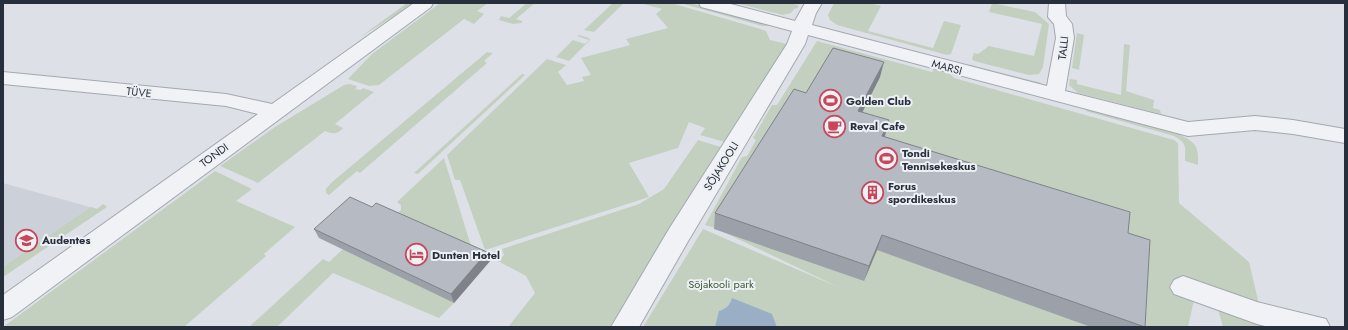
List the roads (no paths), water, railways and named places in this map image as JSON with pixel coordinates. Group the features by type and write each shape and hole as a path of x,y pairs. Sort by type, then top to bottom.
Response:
{"street":[{"name":"TONDI","path":"3,309 425,3"},
{"name":"MARSI","path":"707,3 1188,129 1213,128 1255,123 1293,127 1345,136"},
{"name":"SÕJAKOOLI","path":"625,327 678,236 796,44 808,13 814,3"},
{"name":"TALLI","path":"1056,95 1061,70 1065,31 1063,24 1057,17 1057,3"},
{"name":"TÜVE","path":"3,78 226,100 275,111"},
{"path":"1183,287 1257,313 1316,327"}],"water":[{"path":"732,298 772,314 777,327 715,327 719,311 724,309 730,303"}],"place":[{"name":"Golden Club","path":"831,101"},
{"name":"Reval Cafe","path":"835,126"},
{"name":"Tondi Tennisekeskus","path":"887,159"},
{"name":"Forus spordikeskus","path":"872,192"},
{"name":"Audentes","path":"26,240"},
{"name":"Dunten Hotel","path":"416,255"}],"park label":[{"name":"Sõjakooli park","path":"721,284"}]}
